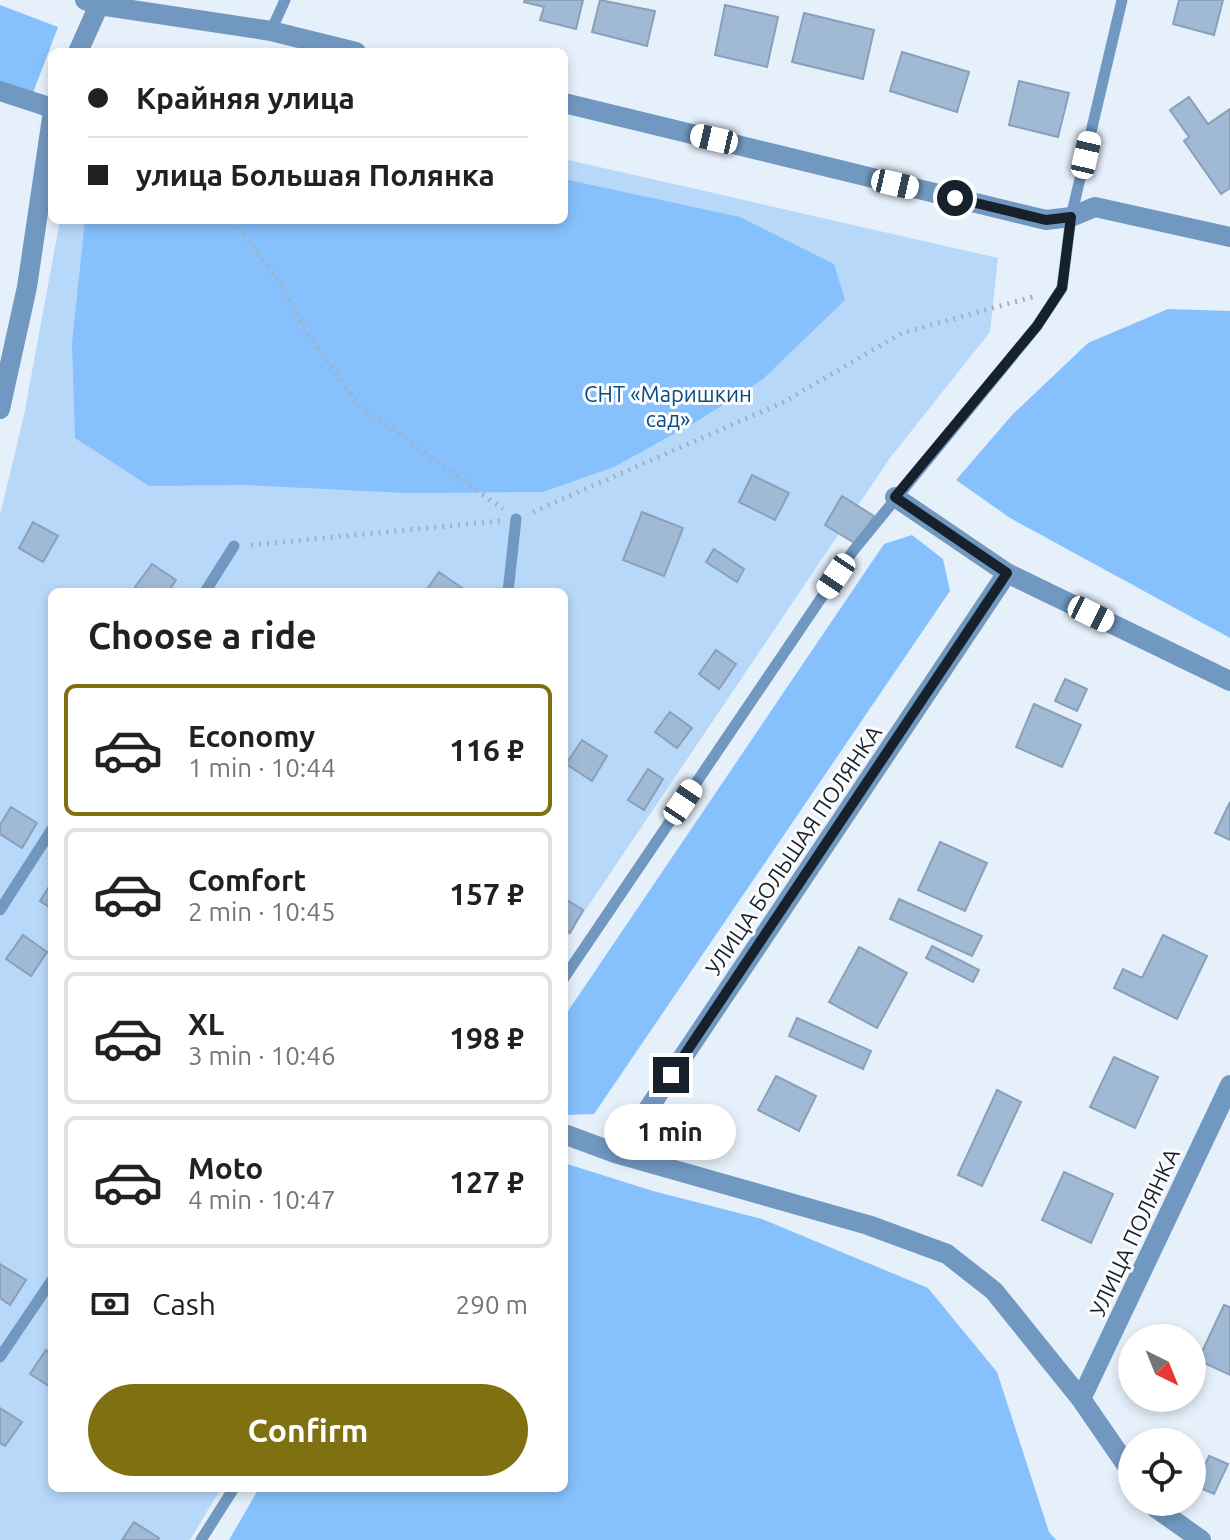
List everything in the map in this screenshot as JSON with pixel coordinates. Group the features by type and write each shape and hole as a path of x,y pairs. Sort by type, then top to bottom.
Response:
{"street":[{"path":"79,48 92,2 271,31 340,48"},
{"path":"0,91 48,107"},
{"path":"568,104 1046,220 1071,217 1095,207 1230,237"},
{"path":"0,409 27,287 48,145"},
{"path":"895,497 1007,573 1230,681"},
{"name":"УЛИЦА БОЛЬШАЯ ПОЛЯНКА","path":"618,1154 1007,573"},
{"name":"УЛИЦА ПОЛЯНКА","path":"1081,1399 1230,1085"},
{"path":"568,1135 618,1154 868,1225 947,1254 994,1291 1081,1399 1118,1453"},
{"path":"1167,1516 1201,1540"}],"lane":[{"path":"271,31 285,0"},
{"path":"568,972 853,551 1037,326 1062,288 1071,217 1122,0"},
{"path":"508,588 516,519"},
{"path":"208,588 234,546"},
{"path":"0,910 48,835"},
{"path":"0,1357 48,1286"},
{"path":"201,1540 231,1492"}],"path":[{"path":"237,224 279,282 309,336 360,406 516,519"},
{"path":"234,546 516,519 784,402 902,333 1062,288"}],"green space":[{"path":"0,5 58,27 31,98 0,86"},
{"name":"СНТ «Маришкин сад»","path":"568,160 998,258 990,332 890,458 568,936 568,588 48,588 48,1492 219,1492 190,1540 0,1540 0,515 24,415 59,224 568,224"},
{"path":"568,180 740,217 834,264 845,300 762,380 699,420 614,467 543,492 406,493 243,485 149,486 75,438 72,343 85,224 568,224"},
{"path":"1168,309 1230,311 1230,638 1010,518 956,480 1013,414 1088,343"},
{"path":"912,535 943,559 950,591 594,1114 568,1115 568,1011 884,544"},
{"path":"568,1164 653,1191 762,1219 928,1288 997,1372 1049,1532 1056,1540 229,1540 257,1492 568,1492"}],"building":[{"path":"525,0 583,0 576,29 540,20 544,7"},
{"path":"600,0 655,11 647,46 592,32"},
{"path":"1179,0 1223,0 1214,35 1173,24"},
{"path":"725,5 778,17 767,67 715,55"},
{"path":"804,13 874,30 863,79 792,62"},
{"path":"902,52 969,72 957,112 890,91"},
{"path":"1019,81 1069,93 1058,137 1009,125"},
{"path":"1189,97 1208,124 1230,109 1230,188 1221,194 1184,141 1189,137 1170,110"},
{"path":"752,475 789,493 775,520 739,502"},
{"path":"842,496 874,516 856,544 825,525"},
{"path":"642,512 683,528 664,576 623,560"},
{"path":"33,522 58,536 43,562 19,548"},
{"path":"714,549 744,569 737,582 706,562"},
{"path":"152,564 176,580 171,588 135,587"},
{"path":"439,572 462,588 428,588"},
{"path":"716,650 736,664 719,689 699,674"},
{"path":"1065,679 1087,689 1077,711 1055,701"},
{"path":"1034,704 1081,725 1062,767 1016,747"},
{"path":"670,712 692,728 677,748 655,732"},
{"path":"582,740 607,756 592,781 568,765"},
{"path":"648,769 663,779 644,810 628,800"},
{"path":"1230,802 1230,840 1215,833"},
{"path":"11,807 37,823 22,848 0,834 0,825"},
{"path":"940,842 987,863 965,911 918,890"},
{"path":"48,888 48,906 40,901"},
{"path":"899,899 982,936 972,956 890,919"},
{"path":"568,901 583,910 570,933 568,932"},
{"path":"23,935 47,952 31,976 6,959"},
{"path":"1163,935 1207,956 1177,1019 1114,988 1123,969 1142,978"},
{"path":"932,946 979,970 973,982 926,958"},
{"path":"859,947 907,973 877,1028 829,1002"},
{"path":"797,1018 871,1051 863,1069 789,1036"},
{"path":"1114,1057 1158,1077 1135,1128 1090,1107"},
{"path":"776,1076 816,1096 799,1131 758,1110"},
{"path":"997,1090 1021,1102 982,1186 958,1175"},
{"path":"1064,1172 1113,1194 1091,1243 1042,1220"},
{"path":"0,1264 26,1280 10,1305 0,1298"},
{"path":"1224,1305 1230,1307 1230,1375 1206,1364 1206,1343"},
{"path":"46,1350 48,1351 48,1385 30,1374"},
{"path":"0,1408 22,1422 5,1446 0,1443"},
{"path":"1209,1456 1228,1464 1214,1494 1206,1490"},
{"path":"134,1522 159,1538 158,1540 122,1540"}],"route":[{"path":"671,1075 1007,573 895,497 1037,326 1062,288 1071,217 1046,220 955,198"}]}
